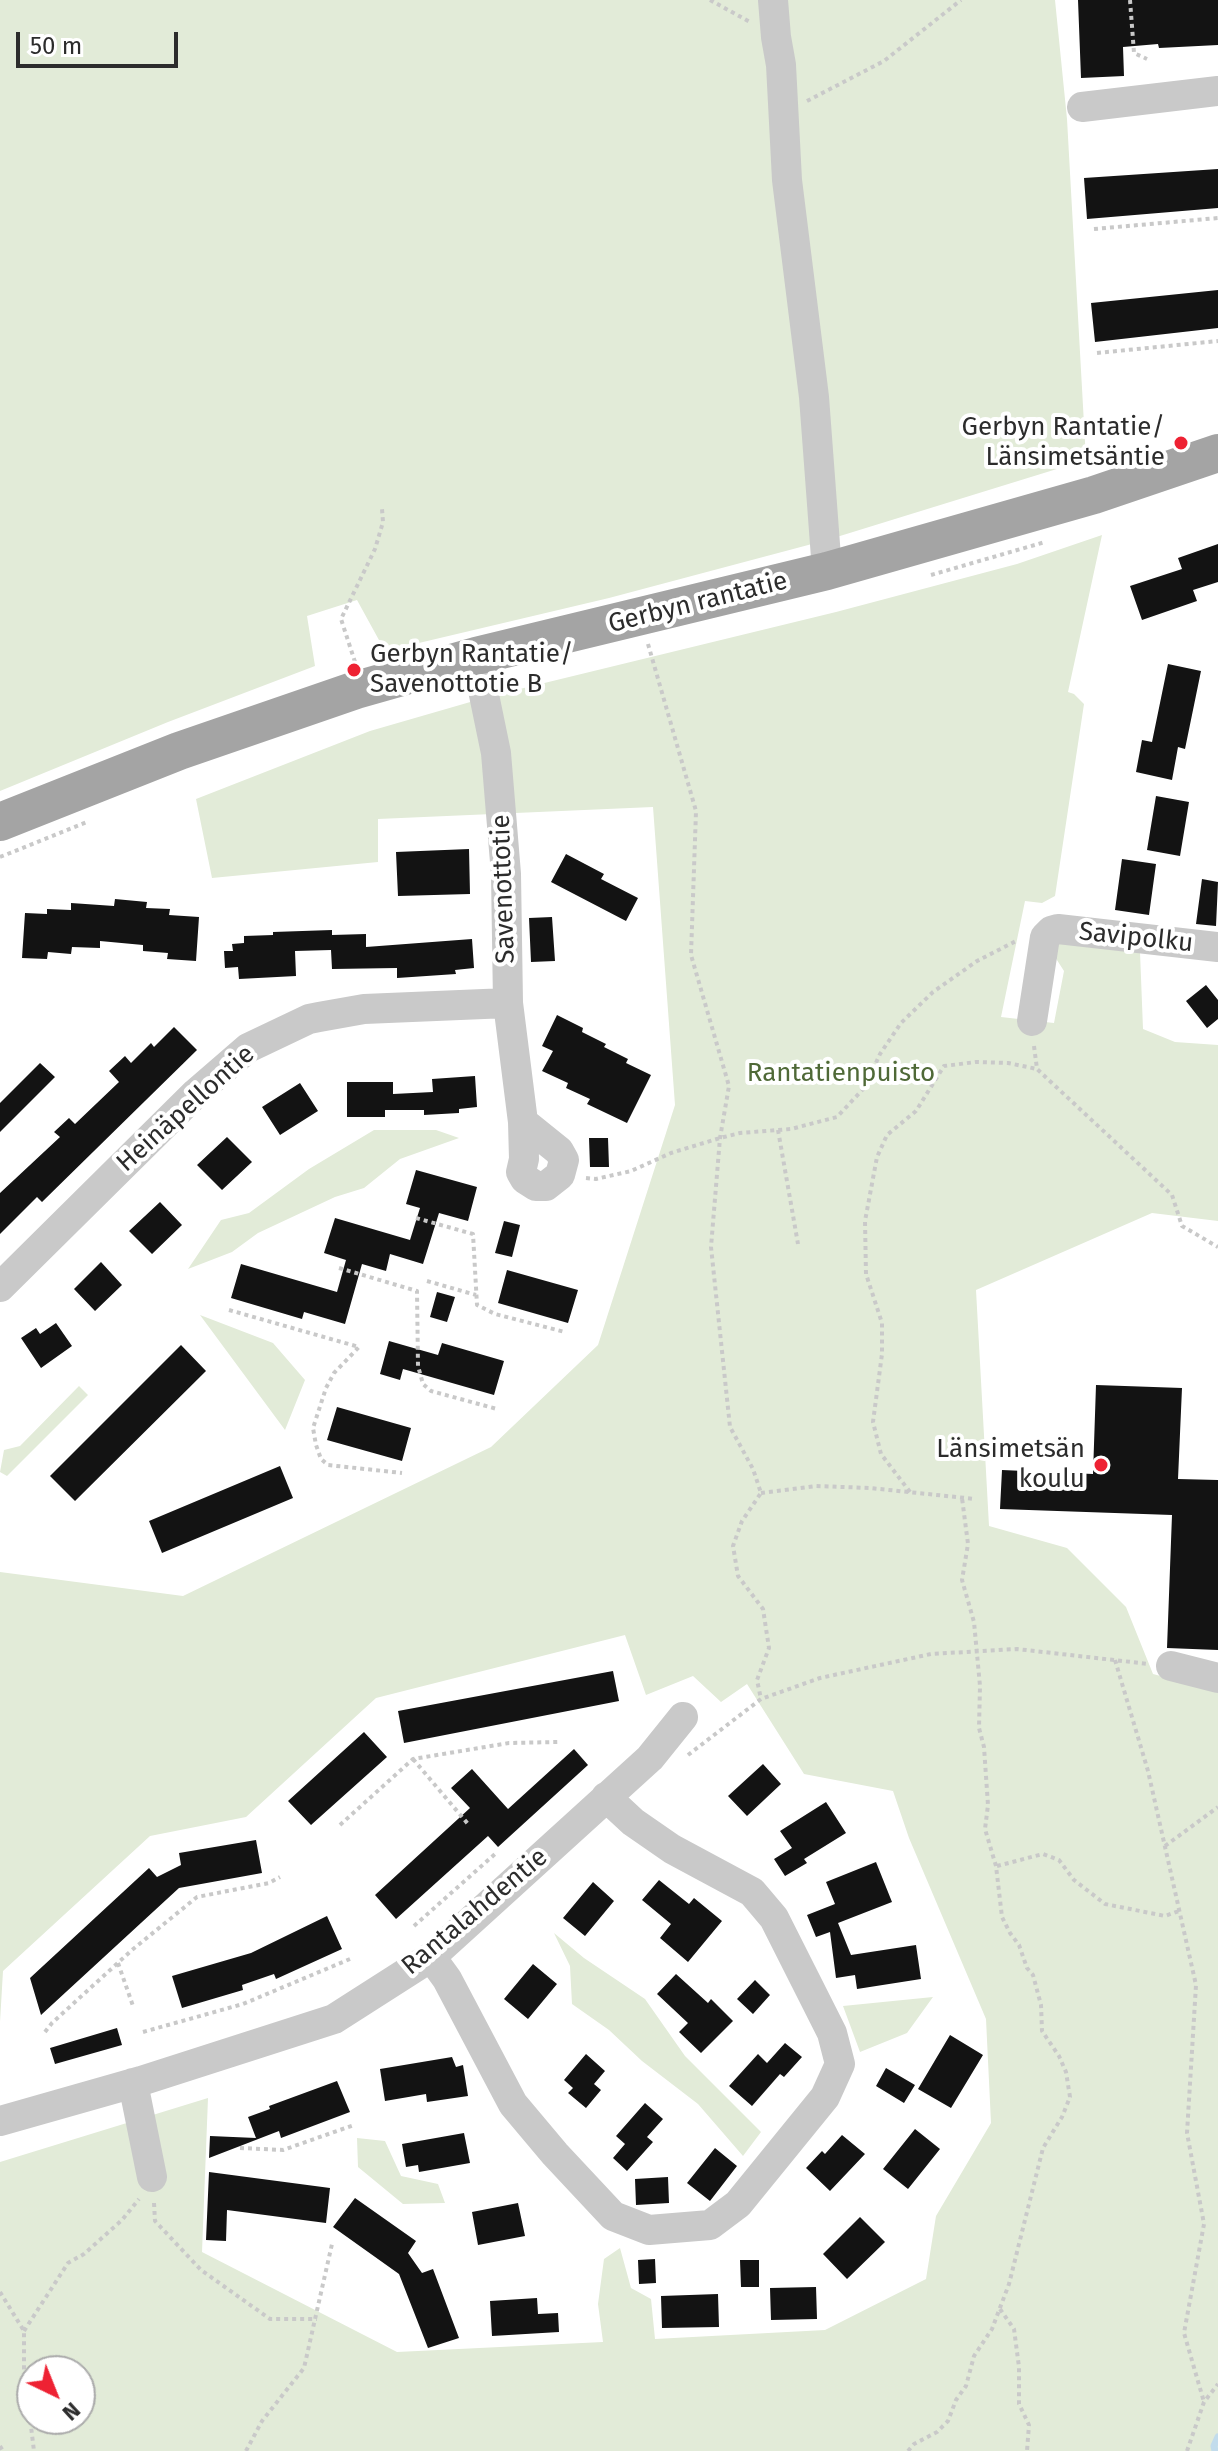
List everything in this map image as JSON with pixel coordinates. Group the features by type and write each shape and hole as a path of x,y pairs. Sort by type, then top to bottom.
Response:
{"main road":[{"name":"Gerbyn rantatie","path":"0,822 179,751 364,688 476,656 827,571 1094,495 1218,453"}],"street":[{"path":"773,0 783,90 787,180 814,397 827,571"},
{"path":"1082,107 1218,91"},
{"name":"Savenottotie","path":"476,656 497,769 506,874 508,1003 523,1122 559,1151 564,1160 560,1175"},
{"name":"Savipolku","path":"1032,1021 1045,937 1051,931 1058,929 1218,947"},
{"name":"Heinäpellontie","path":"0,1287 196,1093 248,1048 309,1019 364,1009 508,1003"},
{"path":"1171,1666 1218,1678"},
{"name":"Rantalahdentie","path":"0,2121 133,2083 334,2019 431,1957 650,1758 683,1717"},
{"path":"431,1957 447,1979 513,2104 613,2216 649,2230 710,2225 738,2204 825,2097 840,2064 832,2033 774,1918 752,1892 672,1849 633,1822 606,1797"},
{"path":"133,2083 152,2177"}],"path":[{"path":"710,0 776,37"},
{"path":"783,90 807,101 847,82 884,61 961,0"},
{"path":"1130,0 1134,53 1147,59"},
{"path":"1094,229 1218,218"},
{"path":"1097,353 1218,341"},
{"path":"364,688 341,619 375,549 383,522 382,509"},
{"path":"923,577 1057,538"},
{"path":"662,641 648,644 696,811 691,955 729,1086 720,1138 711,1247 730,1427 753,1469 761,1493"},
{"path":"0,857 87,822"},
{"path":"560,1175 596,1179 631,1171 671,1153 720,1138 837,1117 865,1087 880,1054 901,1023 933,992 977,961 1018,941 1051,931"},
{"path":"1032,1021 1037,1069"},
{"path":"910,1492 881,1454 873,1422 882,1354 882,1323 866,1274 865,1221 877,1157 887,1135 916,1111 944,1066 998,1062 1037,1069 1172,1195 1182,1226 1218,1247"},
{"path":"778,1130 798,1244"},
{"path":"416,1218 473,1234 477,1305 495,1314 565,1332"},
{"path":"339,1268 417,1291 418,1366 423,1384 431,1391 497,1409"},
{"path":"427,1281 476,1295"},
{"path":"229,1310 359,1347 334,1373 317,1408 313,1428 316,1445 321,1459 328,1465 402,1473"},
{"path":"761,1699 757,1680 769,1648 763,1609 738,1576 733,1546 742,1521 761,1493 816,1486 870,1488 975,1499"},
{"path":"908,2451 948,2421 956,2400 966,2386 974,2356 992,2329 1009,2284 1043,2148 1070,2097 1062,2064 1042,2031 1041,2005 1033,1975 1002,1917 996,1866 985,1829 988,1805 984,1747 979,1728 980,1686 974,1622 962,1580 968,1544 962,1498"},
{"path":"686,1756 761,1699 820,1678 931,1654 1017,1649 1171,1666"},
{"path":"1115,1660 1148,1771 1196,1985 1187,2133 1204,2224 1184,2333 1204,2402"},
{"path":"340,1825 413,1759 509,1743 559,1742"},
{"path":"413,1759 468,1824"},
{"path":"1165,1846 1218,1807"},
{"path":"414,1926 495,1854"},
{"path":"996,1866 1043,1854 1059,1860 1074,1880 1105,1904 1165,1916 1179,1911"},
{"path":"45,2032 118,1963 197,1897 269,1883 280,1877"},
{"path":"143,2032 243,2004 350,1959"},
{"path":"118,1963 133,2006"},
{"path":"240,2148 283,2150 354,2125"},
{"path":"152,2177 155,2221 201,2270 270,2319 317,2319"},
{"path":"24,2331 68,2263 84,2254 122,2220 152,2177"},
{"path":"246,2451 262,2421 304,2368 332,2244"},
{"path":"0,2292 24,2331 24,2369 34,2451"},
{"path":"1000,2309 1014,2329 1019,2367 1019,2404 1029,2425 1027,2451"},
{"path":"1187,2451 1204,2402 1218,2384"}],"green space":[{"path":"0,0 1055,0 1067,119 1086,460 827,540 609,598 385,651 357,600 307,616 315,666 0,791"},
{"name":"Rantatienpuisto","path":"1102,535 1068,692 1084,704 1055,896 1042,903 1025,901 1001,1017 1054,1023 1064,971 1055,957 1058,940 1140,952 1143,1029 1175,1042 1218,1045 1218,1221 1152,1213 976,1290 989,1526 1067,1548 1126,1607 1153,1674 1218,1691 1218,2451 0,2451 0,2162 208,2098 202,2252 397,2352 603,2342 598,2304 604,2259 620,2248 631,2288 651,2299 655,2339 825,2330 926,2279 936,2216 991,2123 986,2019 909,1838 893,1791 804,1774 747,1684 721,1702 693,1676 646,1695 625,1635 376,1698 246,1817 150,1836 3,1971 0,2022 0,1572 183,1596 491,1447 598,1345 675,1105 653,807 378,819 378,862 212,878 196,799 370,731 491,696 836,612 1017,564"},
{"path":"374,1130 436,1130 459,1138 400,1159 364,1188 335,1197 258,1233 232,1252 188,1269 221,1220 249,1213 309,1169"},
{"path":"200,1315 273,1343 305,1380 285,1430"},
{"path":"79,1386 88,1395 7,1476 0,1472 4,1450 20,1446"},
{"path":"554,1933 584,1958 645,1999 685,2056 761,2132 743,2156 698,2104 642,2061 609,2030 572,2004 570,1966"},
{"path":"933,1997 907,2033 860,2052 843,2006"},
{"path":"357,2138 385,2141 401,2176 438,2184 445,2203 403,2204 358,2167"}],"building":[{"path":"1078,0 1218,0 1218,45 1123,47 1124,76 1081,78"},
{"path":"1218,169 1218,208 1087,219 1084,178"},
{"path":"1218,290 1218,328 1095,342 1091,303"},
{"path":"1218,544 1218,582 1193,590 1197,601 1142,620 1130,586 1182,569 1178,558"},
{"path":"1168,664 1201,671 1185,749 1178,747 1172,780 1136,772 1142,740 1152,742"},
{"path":"1156,796 1189,802 1180,856 1147,850"},
{"path":"469,849 470,894 398,896 396,852"},
{"path":"566,854 604,874 601,879 638,898 626,921 551,882"},
{"path":"1122,859 1156,864 1149,915 1115,910"},
{"path":"1202,879 1218,882 1216,926 1196,924"},
{"path":"115,899 147,902 146,908 170,909 169,915 199,917 196,961 167,959 168,953 143,951 143,945 100,941 100,948 72,947 71,954 48,952 47,959 22,958 25,913 47,914 47,909 71,910 71,903 114,906"},
{"path":"552,917 555,961 531,962 529,918"},
{"path":"332,930 332,935 366,934 366,947 472,939 474,968 455,970 456,974 397,978 397,968 332,969 331,950 295,951 296,976 239,979 238,967 225,968 224,951 233,951 232,944 244,943 244,936"},
{"path":"1206,985 1218,1000 1218,1019 1207,1028 1186,1001"},
{"path":"557,1015 583,1028 582,1032 628,1059 626,1063 651,1075 627,1123 587,1104 590,1099 566,1088 568,1083 542,1071 553,1051 542,1046"},
{"path":"174,1027 197,1050 42,1202 37,1197 0,1234 0,1193 60,1137 54,1132 69,1118 75,1124 119,1082 109,1071 125,1056 131,1063 151,1043 154,1047"},
{"path":"40,1063 55,1077 0,1132 0,1103"},
{"path":"475,1076 477,1107 459,1109 459,1113 424,1115 424,1110 385,1110 385,1117 347,1117 347,1082 393,1082 393,1094 433,1092 432,1079"},
{"path":"300,1083 318,1111 280,1135 262,1107"},
{"path":"227,1137 252,1162 222,1190 197,1165"},
{"path":"589,1138 608,1138 609,1167 590,1167"},
{"path":"416,1170 477,1187 468,1221 439,1213 423,1264 390,1254 386,1271 362,1264 345,1324 304,1312 302,1319 231,1298 241,1264 337,1292 346,1260 324,1253 335,1218 410,1240 420,1208 406,1204"},
{"path":"160,1202 182,1225 152,1254 129,1231"},
{"path":"504,1221 520,1225 512,1257 495,1253"},
{"path":"101,1262 122,1285 95,1311 74,1289"},
{"path":"507,1270 578,1290 568,1323 498,1303"},
{"path":"437,1292 455,1297 447,1322 430,1317"},
{"path":"56,1323 72,1346 41,1368 21,1338 36,1328 40,1334"},
{"path":"389,1341 438,1355 442,1343 504,1361 494,1395 403,1369 400,1380 380,1374"},
{"path":"181,1345 206,1371 75,1501 50,1476"},
{"path":"1096,1385 1182,1388 1178,1479 1218,1480 1218,1650 1167,1648 1172,1515 1000,1509 1002,1470 1093,1474"},
{"path":"337,1407 411,1428 402,1461 327,1440"},
{"path":"280,1466 293,1498 162,1553 149,1521"},
{"path":"613,1671 619,1701 404,1743 398,1711"},
{"path":"364,1732 387,1757 311,1825 288,1801"},
{"path":"574,1749 588,1765 498,1847 488,1836 396,1919 375,1895 470,1808 451,1788 472,1769 508,1809"},
{"path":"763,1764 781,1784 747,1816 728,1796"},
{"path":"826,1802 846,1833 804,1859 807,1863 785,1876 774,1859 792,1848 780,1831"},
{"path":"256,1840 262,1873 179,1888 41,2015 30,1978 149,1868 157,1877 181,1865 179,1853"},
{"path":"876,1862 892,1902 838,1923 851,1955 916,1945 921,1979 857,1989 855,1975 836,1978 830,1932 816,1937 807,1915 835,1904 826,1882"},
{"path":"659,1880 689,1904 694,1898 722,1921 688,1962 660,1938 671,1924 642,1900"},
{"path":"593,1882 614,1901 585,1936 563,1918"},
{"path":"327,1916 342,1949 276,1979 274,1974 242,1985 243,1990 182,2008 172,1976 251,1953"},
{"path":"533,1964 557,1984 528,2019 504,1999"},
{"path":"676,1974 708,2003 711,1999 733,2021 701,2053 679,2032 688,2023 657,1994"},
{"path":"755,1980 770,1995 753,2014 737,1999"},
{"path":"117,2028 122,2045 55,2064 50,2048"},
{"path":"950,2035 983,2055 951,2108 918,2089"},
{"path":"785,2043 802,2057 784,2077 780,2074 752,2106 729,2086 758,2054 767,2063"},
{"path":"586,2054 605,2071 594,2084 601,2090 586,2108 568,2093 573,2088 564,2080"},
{"path":"452,2057 456,2067 463,2065 468,2096 427,2102 426,2094 385,2101 380,2069"},
{"path":"886,2068 915,2085 904,2103 876,2086"},
{"path":"337,2081 350,2112 281,2138 279,2131 209,2158 210,2136 256,2138 248,2117"},
{"path":"645,2103 663,2119 647,2137 653,2142 627,2171 613,2158 625,2144 616,2136"},
{"path":"915,2129 940,2149 908,2189 883,2169"},
{"path":"464,2133 470,2163 419,2172 418,2165 406,2167 402,2144"},
{"path":"842,2135 865,2154 830,2191 806,2168 822,2151 825,2154"},
{"path":"715,2148 737,2166 710,2201 687,2183"},
{"path":"209,2172 330,2188 326,2223 227,2210 226,2241 206,2240"},
{"path":"668,2177 669,2203 636,2205 635,2179"},
{"path":"355,2198 416,2241 408,2253 422,2273 433,2269 459,2338 428,2348 399,2274 333,2227"},
{"path":"518,2203 525,2236 478,2245 472,2212"},
{"path":"860,2217 885,2242 847,2279 823,2254"},
{"path":"655,2259 656,2283 639,2284 638,2260"},
{"path":"740,2260 759,2260 759,2287 741,2287"},
{"path":"816,2287 817,2319 771,2320 770,2288"},
{"path":"718,2294 719,2327 662,2328 661,2296"},
{"path":"537,2298 538,2314 558,2313 559,2332 492,2336 490,2301"}],"waterway":[{"path":"1215,2451 1218,2437"}],"place":[{"name":"Gerbyn Rantatie/ Länsimetsäntie","path":"1181,443"},
{"name":"Gerbyn Rantatie/ Savenottotie B","path":"354,670"},
{"name":"Länsimetsän koulu","path":"1101,1465"}]}
